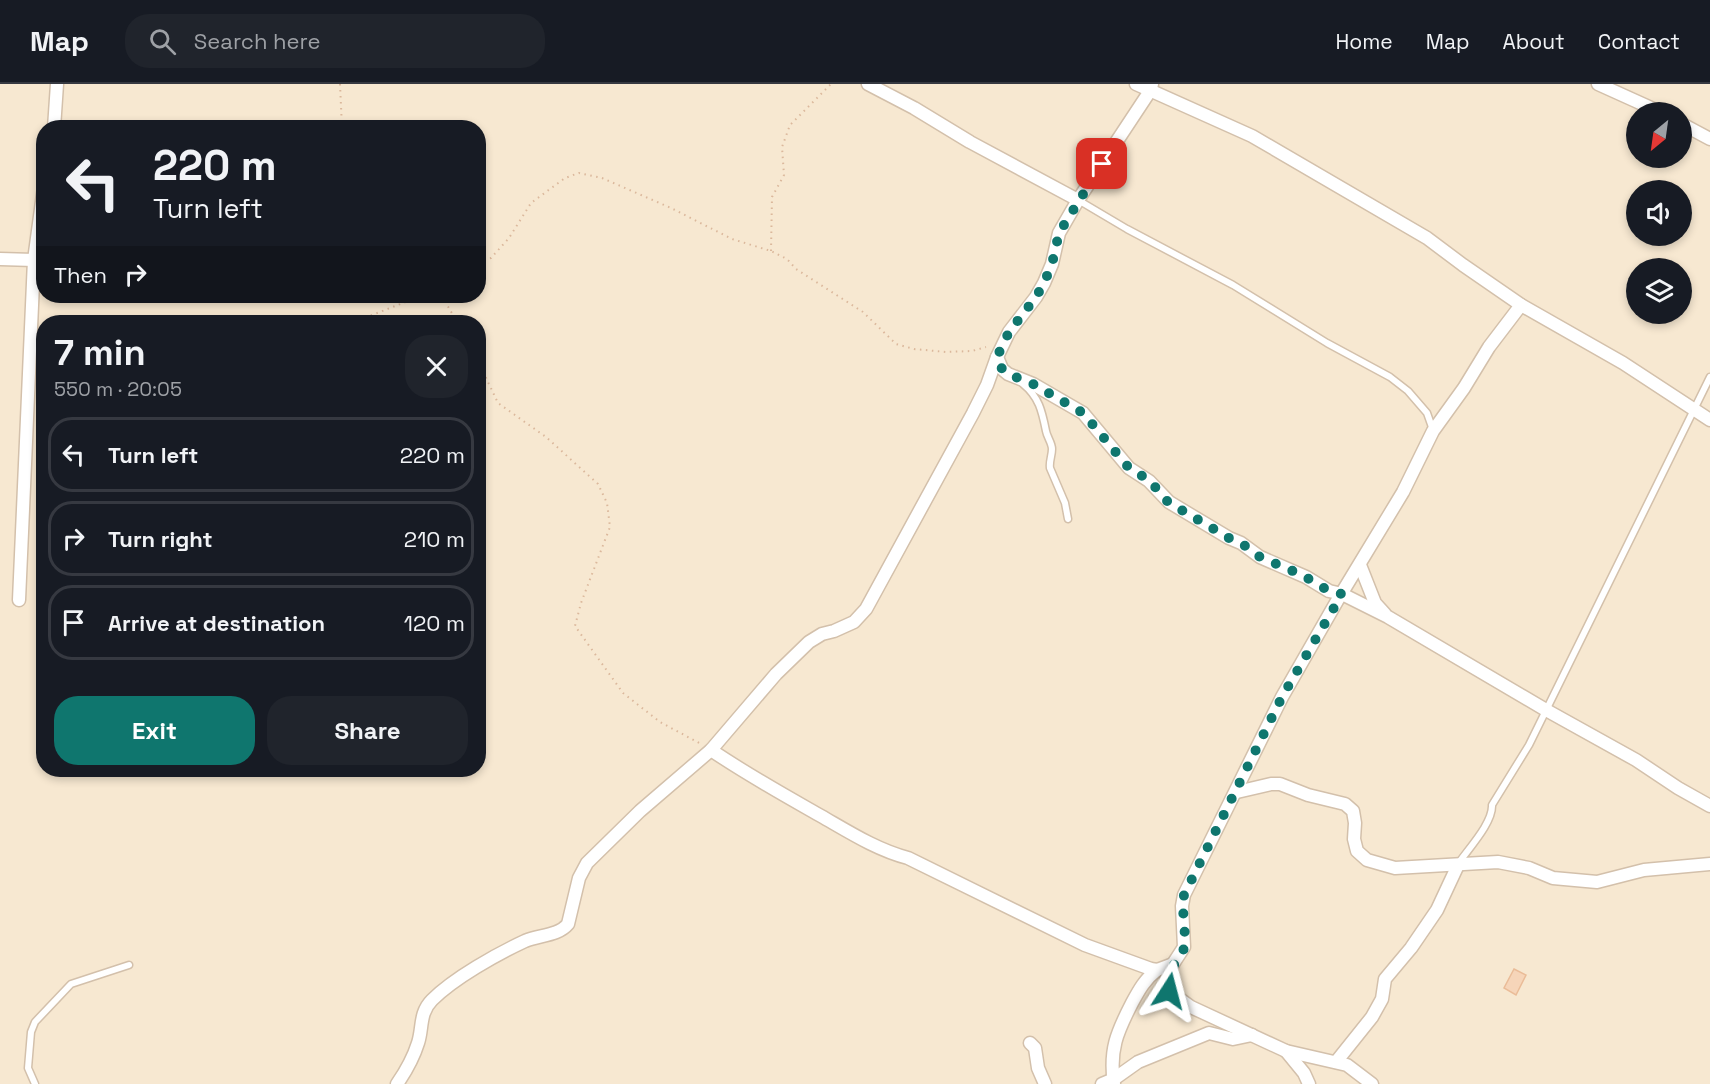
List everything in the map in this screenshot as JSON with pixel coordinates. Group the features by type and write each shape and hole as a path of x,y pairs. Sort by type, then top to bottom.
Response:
{"street":[{"path":"55,120 57,84"},
{"path":"868,84 1078,200"},
{"path":"1136,84 1151,88 1252,136 1427,238 1463,266 1521,305 1623,363 1710,420"},
{"path":"1598,84 1638,102"},
{"path":"397,1084 410,1066 419,1042 424,1009 431,1001 451,984 510,949 528,940 563,929 568,924 579,878 587,863 640,812 711,750 776,674 809,642 822,634 854,622 866,609 973,413 1009,332 1044,283 1052,264 1059,233 1151,88"},
{"path":"1692,129 1710,139"},
{"path":"19,600 36,245"},
{"path":"0,259 34,260"},
{"path":"1372,1084 1347,1065 1286,1050 1176,998 1169,991 1167,986 1173,964 1184,947 1182,906 1184,895 1237,792 1282,697 1403,492 1433,431 1464,388 1489,347 1521,305"},
{"path":"997,357 1002,369 1015,378 1033,384 1083,413 1129,468 1149,480 1168,502 1241,543 1260,557 1388,617 1636,760 1710,806"},
{"path":"1360,565 1375,603 1388,617"},
{"path":"711,750 744,772 881,849 908,858 1096,949 1157,970"},
{"path":"1237,792 1280,784 1308,795 1345,804 1353,811 1357,851 1367,860 1395,868 1498,862 1529,868 1553,878 1597,882 1644,870 1710,864"},
{"path":"1336,1062 1372,1017 1382,999 1385,979 1411,948 1437,910 1458,865"},
{"path":"1110,1082 1117,1033 1141,986 1157,970 1173,964"},
{"path":"1110,1082 1138,1062 1209,1034 1233,1039 1252,1035"},
{"path":"1030,1043 1035,1048 1038,1068 1046,1084"},
{"path":"1286,1050 1304,1073 1309,1084"}],"lane":[{"path":"1078,200 1127,229 1233,285 1327,343 1390,377 1408,391 1427,412 1433,431"},
{"path":"1458,865 1487,824 1492,805 1529,745 1710,377"},
{"path":"1015,378 1031,391 1041,405 1052,447 1050,468 1065,503 1068,519"},
{"path":"35,1084 27,1068 31,1032 35,1022 71,984 129,965"}],"path":[{"path":"340,84 342,120"},
{"path":"771,251 772,197 784,175 782,147 790,125 831,84"},
{"path":"486,259 491,258 509,238 531,203 565,178 579,173 602,178 671,208 732,239 771,251 786,259 796,269 863,312 896,344 914,349 946,352 972,351 1004,343"},
{"path":"372,315 403,303"},
{"path":"486,378 498,403 546,437 598,484 607,503 610,526 581,603 575,626 623,693 660,722 711,750"}],"shaded area":[{"path":"0,84 1710,84 1710,1084 0,1084"}],"building":[{"path":"1514,969 1526,975 1516,995 1504,988"}],"route":[{"path":"1102,164 1059,233 1052,264 1044,283 1009,332 997,357 1002,369 1083,413 1129,468 1149,480 1168,502 1241,543 1260,557 1302,575 1329,591 1342,594 1282,697 1237,792 1184,895 1182,918 1184,947 1173,964 1167,980 1169,991"}]}
